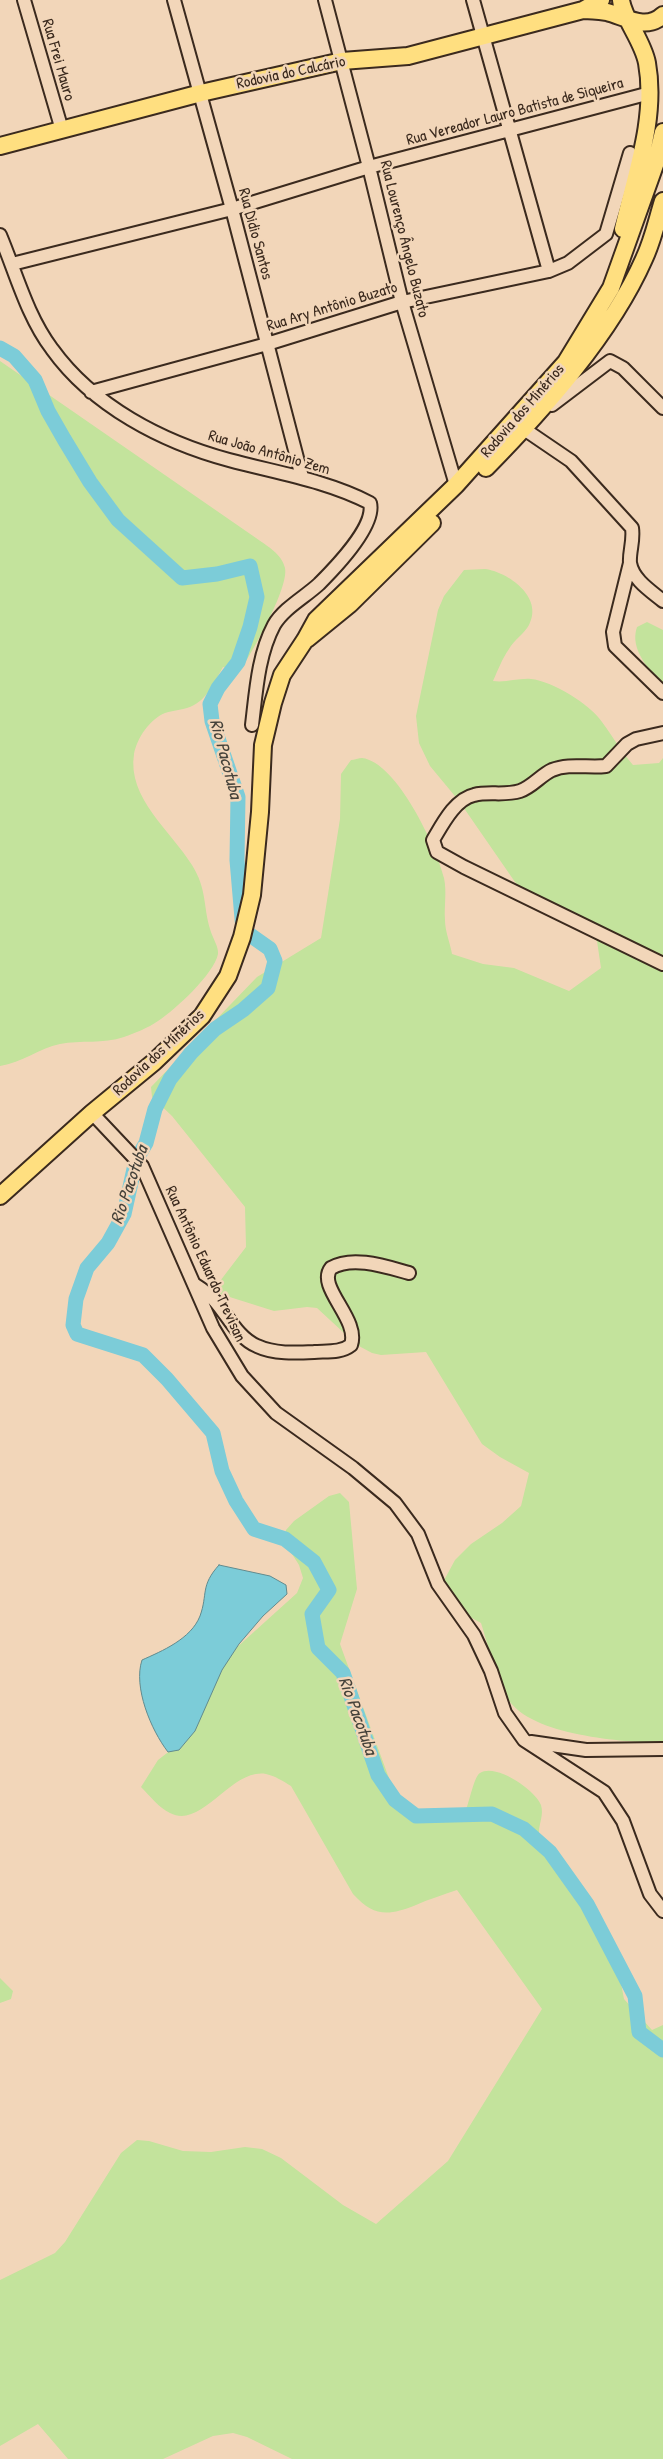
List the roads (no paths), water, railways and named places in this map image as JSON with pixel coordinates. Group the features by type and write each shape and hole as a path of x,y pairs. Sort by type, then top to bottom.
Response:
{"main road":[{"name":"Rodovia do Calcário","path":"0,146 201,93 342,61 408,56 583,10 601,0"},
{"path":"618,268 621,236 645,138 650,93 647,62 629,19 624,12 621,0"},
{"name":"Rodovia do Calcário","path":"583,10 607,12 641,23 652,22 663,16"},
{"name":"Rodovia dos Minérios","path":"0,1196 92,1113 154,1062 202,1016 228,976 239,945 252,895 260,812 263,745 282,675 306,640 316,620 456,485 566,362 611,288 656,162 663,132"},
{"name":"Rodovia dos Minérios","path":"306,640 321,630 380,576 524,429 538,412 608,323 644,260 663,201"}],"street":[{"name":"Rua Frei Mauro","path":"24,0 62,130"},
{"name":"Rua Didio Santos","path":"174,0 201,93 302,476"},
{"name":"Rua Lourenço Ângelo Buzato","path":"325,0 370,167 402,302 456,485"},
{"path":"473,0 549,271"},
{"name":"Rua Vereador Lauro Batista de Siqueira","path":"12,264 232,209 370,167 650,93"},
{"name":"Rua Ary Antônio Buzato","path":"91,392 267,344 402,302 549,271 568,263 606,234 630,154"},
{"name":"Rua João Antônio Zem","path":"0,235 29,309 51,348 91,392 154,432 207,454 302,476 370,503 372,512 366,527 348,552 319,584 275,623 257,680 252,725"},
{"path":"538,412 550,406 610,361 623,368 663,408"},
{"path":"524,429 571,461 632,528 634,540 630,563 613,632 615,646 663,693"},
{"path":"630,563 638,580 663,601"},
{"path":"663,733 636,739 627,744 606,766 589,768 567,766 551,770 525,789 510,794 472,795 454,807 433,840 437,852 464,867 663,964"},
{"name":"Rua Antônio Eduardo Trevisan","path":"92,1113 142,1166 213,1328 242,1376 270,1407 354,1468 396,1503 418,1534 438,1584 474,1635 491,1671 505,1713 524,1740 604,1792 623,1820 650,1894 663,1911"},
{"path":"194,1284 207,1293 240,1333 256,1346 270,1351 293,1353 338,1351 346,1349 351,1345 353,1330 329,1286 327,1276 331,1268 342,1264 364,1264 409,1274"},
{"path":"524,1740 586,1750 663,1749"}],"water":[{"path":"219,1565 270,1576 286,1585 287,1594 263,1616 239,1644 222,1670 195,1731 179,1750 168,1752 145,1708 140,1683 142,1660 183,1638 196,1624 200,1616 209,1579"}],"waterway":[{"name":"Rio Pacotuba","path":"0,348 14,356 35,380 48,411 64,439 90,482 118,520 182,578 217,574 250,566 257,597 250,627 238,662 218,688 210,704 212,721 238,797 237,860 243,930 270,949 275,961 268,988 243,1010 215,1029 191,1053 170,1079 155,1109 146,1143 136,1160 124,1214 108,1243 87,1268 76,1299 73,1325 77,1334 143,1355 167,1379 213,1433 222,1471 236,1501 254,1529 285,1539 314,1562 329,1590 312,1614 318,1648 343,1673 378,1775 395,1800 416,1816 492,1814 524,1829 550,1852 587,1904 635,1996 639,2032 663,2050"}]}
